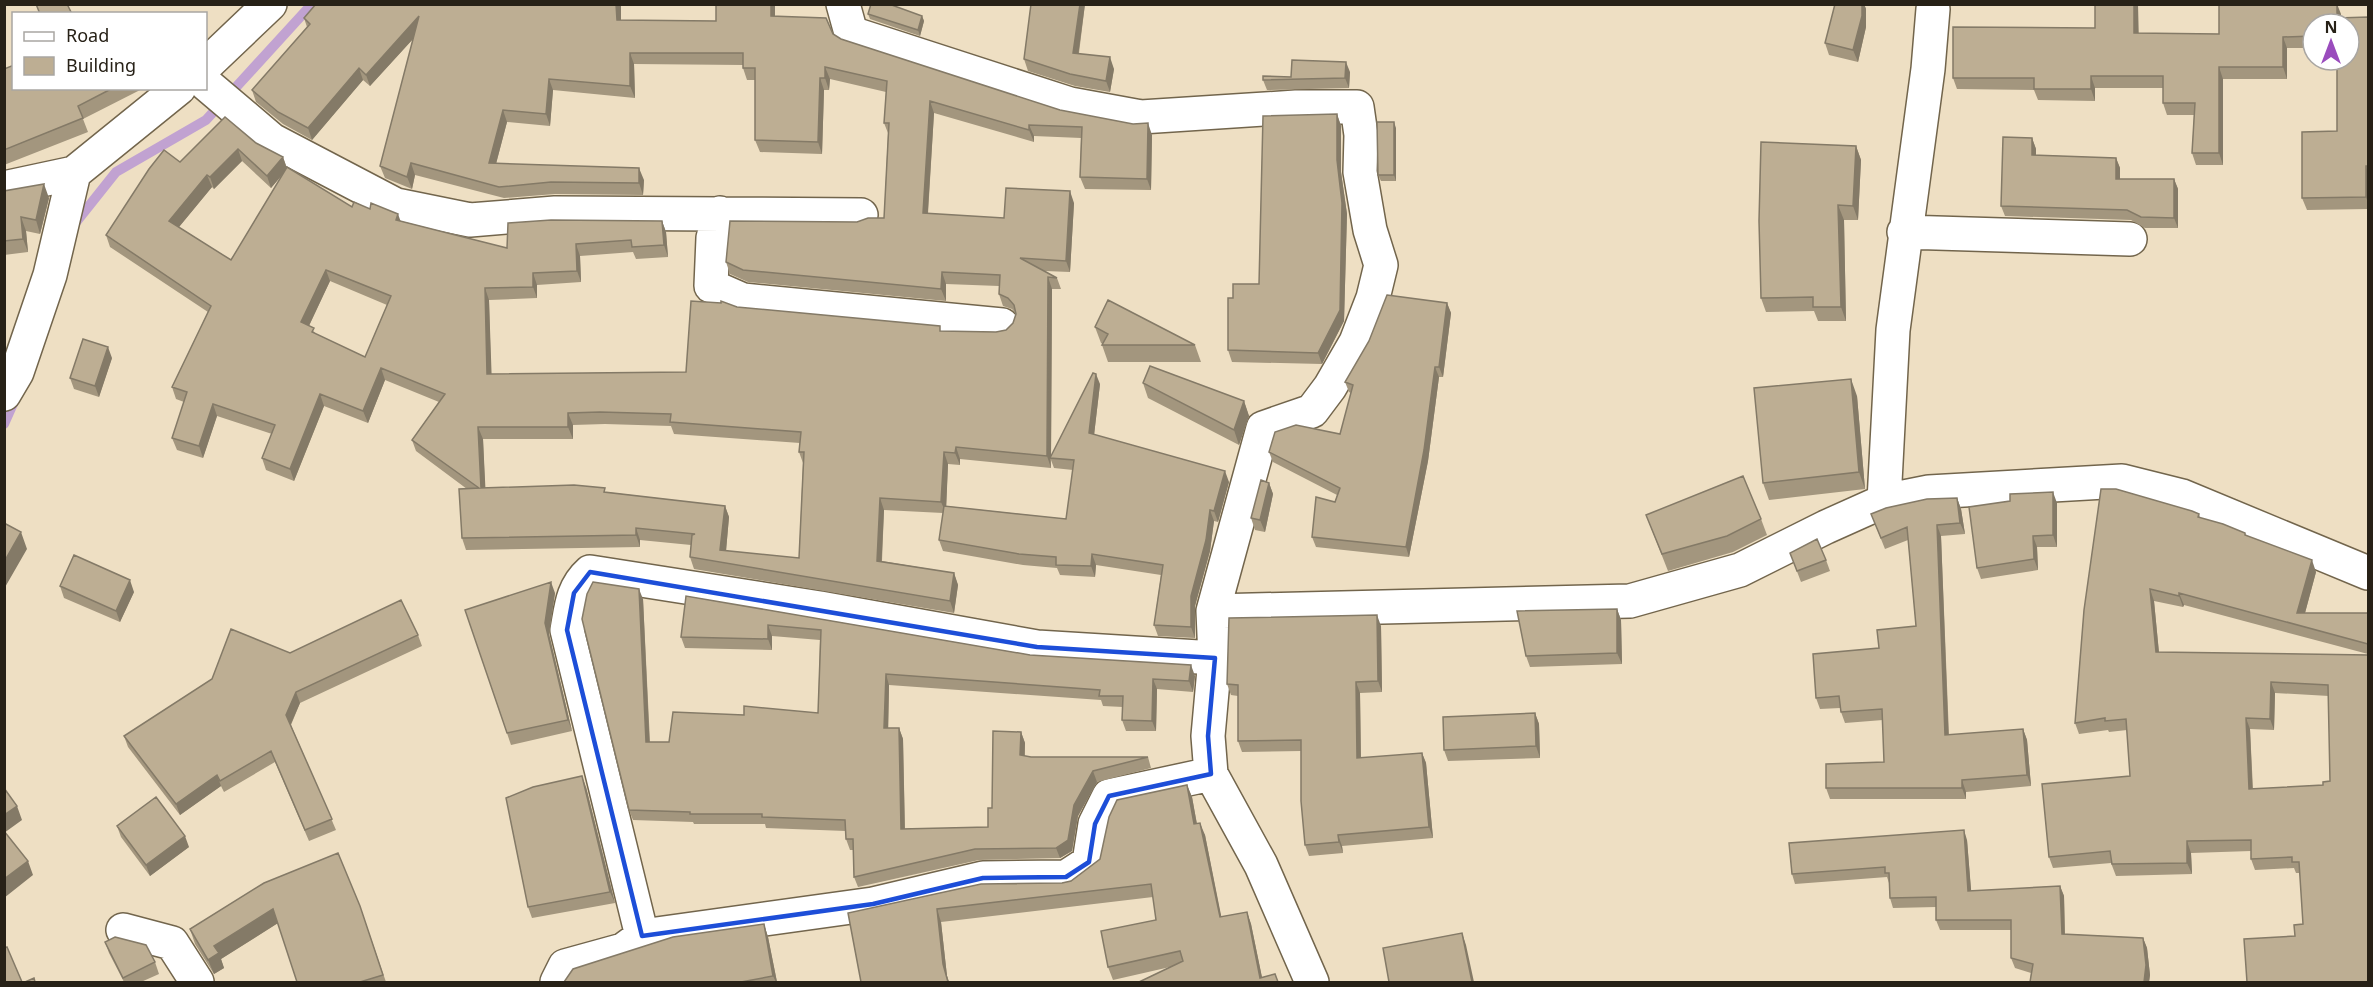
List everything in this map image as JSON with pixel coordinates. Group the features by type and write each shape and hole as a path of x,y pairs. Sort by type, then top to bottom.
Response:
{"street":[{"path":"207,64 270,4"},
{"path":"843,4 851,33 1070,104 1141,117 1296,107 1357,107 1361,135 1360,172 1370,230 1381,265 1373,298 1356,342 1330,387 1312,411 1263,428 1213,611 1215,658 1208,736 1211,774 1261,865 1312,982"},
{"path":"1884,501 1893,330 1904,232 1928,69 1933,9"},
{"path":"207,85 272,140 396,205 470,220 555,213 861,214"},
{"path":"4,188 74,173 177,90"},
{"path":"4,394 17,372 50,275 74,173"},
{"path":"720,213 713,238 711,286 743,300 1002,325"},
{"path":"1904,232 2130,239"},
{"path":"1213,611 1630,601 1740,570 1884,501 1929,492 2122,481 2182,496 2368,573"},
{"path":"642,936 567,630 574,593 579,582 590,572 820,608 1037,647 1215,658"},
{"path":"557,982 565,966 623,950 642,936 873,904 983,878 1066,877 1089,862 1095,824 1108,796 1211,774"},
{"path":"123,930 172,943 197,982"}],"highlighted area":[{"path":"590,572 1037,647 1215,658 1208,736 1211,774 1109,796 1095,824 1089,862 1066,877 983,878 873,904 642,936 567,630 574,593"}],"building":[{"path":"36,4 67,4 71,12 39,12"},
{"path":"316,4 616,4 617,20 716,21 716,4 771,4 771,16 826,18 833,34 841,39 1060,110 1133,124 1148,123 1147,179 1080,177 1082,127 1029,125 1029,130 930,101 923,213 1004,218 1006,188 1070,191 1066,261 1020,258 1057,278 1048,277 1047,456 956,447 955,453 944,452 941,502 880,498 877,561 954,573 950,601 690,557 692,535 695,534 636,528 636,535 462,538 459,489 479,488 412,440 445,394 381,368 363,411 320,394 290,469 262,458 275,425 213,404 199,446 172,438 187,392 172,387 211,306 106,235 164,150 180,162 225,117 256,143 283,157 267,176 238,149 210,177 207,175 169,221 231,260 287,167 352,207 354,202 370,209 371,203 398,214 396,220 507,248 508,223 551,220 662,221 664,245 632,247 631,240 576,244 577,271 533,273 533,287 485,288 487,374 686,372 691,301 721,303 721,301 737,307 940,326 940,331 996,332 1006,330 1013,323 1016,314 1014,305 1008,298 999,294 1000,275 942,272 941,289 743,270 726,262 730,221 857,222 868,218 884,218 889,123 884,123 887,81 825,67 825,78 820,78 818,142 755,140 755,68 743,68 743,53 630,53 630,86 549,79 546,114 503,110 489,163 639,168 639,183 551,182 499,187 411,163 407,177 380,166 419,16 366,75 359,68 308,128 278,112 252,90 310,24 304,18","holes":["326,270 391,296 365,357 312,332 314,328 301,322","568,413 671,414 670,422 801,432 799,452 804,452 799,558 720,550 725,506 604,492 605,488 574,485 481,488 478,427 568,427"]},
{"path":"871,4 889,4 922,16 918,30 868,14"},
{"path":"1031,4 1080,4 1073,53 1110,57 1106,81 1070,74 1024,59"},
{"path":"1835,4 1862,4 1862,16 1853,50 1825,43"},
{"path":"2095,4 2134,4 2134,33 2219,34 2219,4 2337,4 2337,12 2301,12 2301,36 2283,37 2283,67 2219,67 2219,153 2192,153 2195,103 2163,103 2163,76 2091,76 2091,89 2034,89 2034,78 1953,78 1953,27 2095,28"},
{"path":"2361,17 2368,17 2366,197 2302,198 2302,132 2337,131 2337,72 2361,72"},
{"path":"1292,60 1346,62 1345,78 1263,80 1263,76 1291,77"},
{"path":"12,66 12,90 109,90 78,106 83,118 4,150 4,69"},
{"path":"1337,114 1337,160 1342,203 1340,310 1318,353 1228,350 1228,298 1233,298 1233,284 1259,284 1263,116"},
{"path":"1377,122 1394,122 1394,175 1378,175"},
{"path":"2003,137 2032,138 2032,155 2116,158 2116,179 2174,179 2174,218 2141,217 2127,210 2001,206"},
{"path":"1761,142 1856,146 1853,206 1838,205 1841,307 1813,307 1813,297 1761,298 1759,221"},
{"path":"44,184 36,220 21,217 23,239 4,241 4,191"},
{"path":"1387,295 1447,303 1439,367 1435,367 1424,450 1406,547 1312,537 1316,497 1335,502 1340,488 1269,452 1275,432 1296,425 1340,434 1353,385 1345,382 1369,341"},
{"path":"1108,300 1195,345 1102,345 1108,334 1095,327"},
{"path":"83,339 108,347 95,386 70,378"},
{"path":"1150,366 1244,401 1234,430 1143,383"},
{"path":"1093,373 1096,374 1089,433 1225,471 1214,511 1210,510 1206,540 1191,596 1191,627 1154,625 1163,565 1092,554 1091,566 1056,565 1056,557 1019,554 939,540 944,506 1066,519 1074,460 1050,458"},
{"path":"1851,379 1859,472 1763,483 1754,388"},
{"path":"1743,476 1761,519 1727,536 1662,554 1646,515"},
{"path":"1261,480 1269,483 1260,520 1251,518"},
{"path":"2101,489 2116,489 2192,511 2199,514 2198,517 2223,524 2245,535 2312,560 2297,613 2368,613 2368,644 2179,593 2179,596 2150,589 2156,652 2368,655 2368,982 2247,982 2244,939 2295,936 2294,925 2303,924 2299,862 2292,862 2292,857 2251,859 2251,840 2187,841 2187,863 2112,864 2110,851 2049,857 2042,784 2130,776 2126,719 2105,721 2105,718 2075,723 2084,610","holes":["2271,682 2328,685 2330,781 2323,782 2323,785 2249,789 2246,718 2270,719"]},
{"path":"2053,492 2053,535 2033,536 2034,559 1977,568 1969,507 2010,501 2010,494"},
{"path":"1957,498 1960,523 1937,525 1945,735 2023,729 2027,775 1962,780 1962,788 1826,788 1826,764 1884,762 1882,709 1841,712 1839,696 1816,698 1813,654 1879,648 1877,630 1916,626 1907,527 1881,538 1871,514 1886,508 1927,499"},
{"path":"4,523 21,532 4,562"},
{"path":"1817,539 1826,560 1797,571 1790,553"},
{"path":"74,555 130,580 116,611 60,586"},
{"path":"551,582 545,623 568,720 507,733 465,610"},
{"path":"593,582 639,589 646,742 669,742 673,712 744,715 744,706 818,713 821,630 768,625 768,639 681,637 686,596 1030,655 1191,665 1189,681 1153,679 1152,721 1122,720 1123,696 1099,696 1100,690 886,674 884,728 899,728 901,829 988,827 988,808 992,808 993,731 1021,732 1020,755 1031,757 1148,757 1093,771 1074,805 1068,840 1056,848 975,849 854,877 853,839 846,839 845,820 762,817 762,814 690,814 690,812 629,810 582,619 587,594"},
{"path":"401,600 418,635 296,692 286,715 332,819 305,830 271,751 220,781 217,775 176,804 124,736 212,679 231,629 290,653"},
{"path":"1617,609 1617,653 1526,656 1517,611"},
{"path":"1377,615 1378,681 1356,682 1357,758 1422,753 1429,827 1338,835 1339,842 1305,845 1301,801 1301,740 1238,741 1238,685 1227,684 1229,618"},
{"path":"1535,713 1536,746 1444,750 1443,717"},
{"path":"582,776 610,892 528,907 506,798 533,787"},
{"path":"1187,785 1194,824 1200,823 1220,917 1247,912 1260,978 1275,974 1278,982 1139,982 1183,961 1180,951 1108,967 1101,931 1156,920 1151,884 937,909 943,964 948,982 861,982 848,913 981,884 1071,881 1100,859 1109,817 1117,800"},
{"path":"4,788 17,806 4,815"},
{"path":"156,797 185,836 146,865 117,826"},
{"path":"1964,830 1968,891 2060,886 2062,934 2143,938 2146,965 2144,982 2030,982 2033,964 2011,958 2011,920 1936,920 1936,897 1890,898 1889,873 1885,873 1885,867 1792,874 1789,843"},
{"path":"4,831 28,861 4,879"},
{"path":"338,853 360,906 383,975 360,982 297,982 273,909 214,946 219,953 208,960 190,929 264,883"},
{"path":"764,924 773,976 741,982 564,982 573,969 673,937"},
{"path":"1462,933 1472,982 1389,982 1383,948"},
{"path":"115,937 146,945 155,962 123,978 105,942"},
{"path":"7,947 22,982 4,982 4,948"}],"waterway":[{"path":"73,226 116,172 206,120 312,4"},
{"path":"4,424 16,397"}]}
